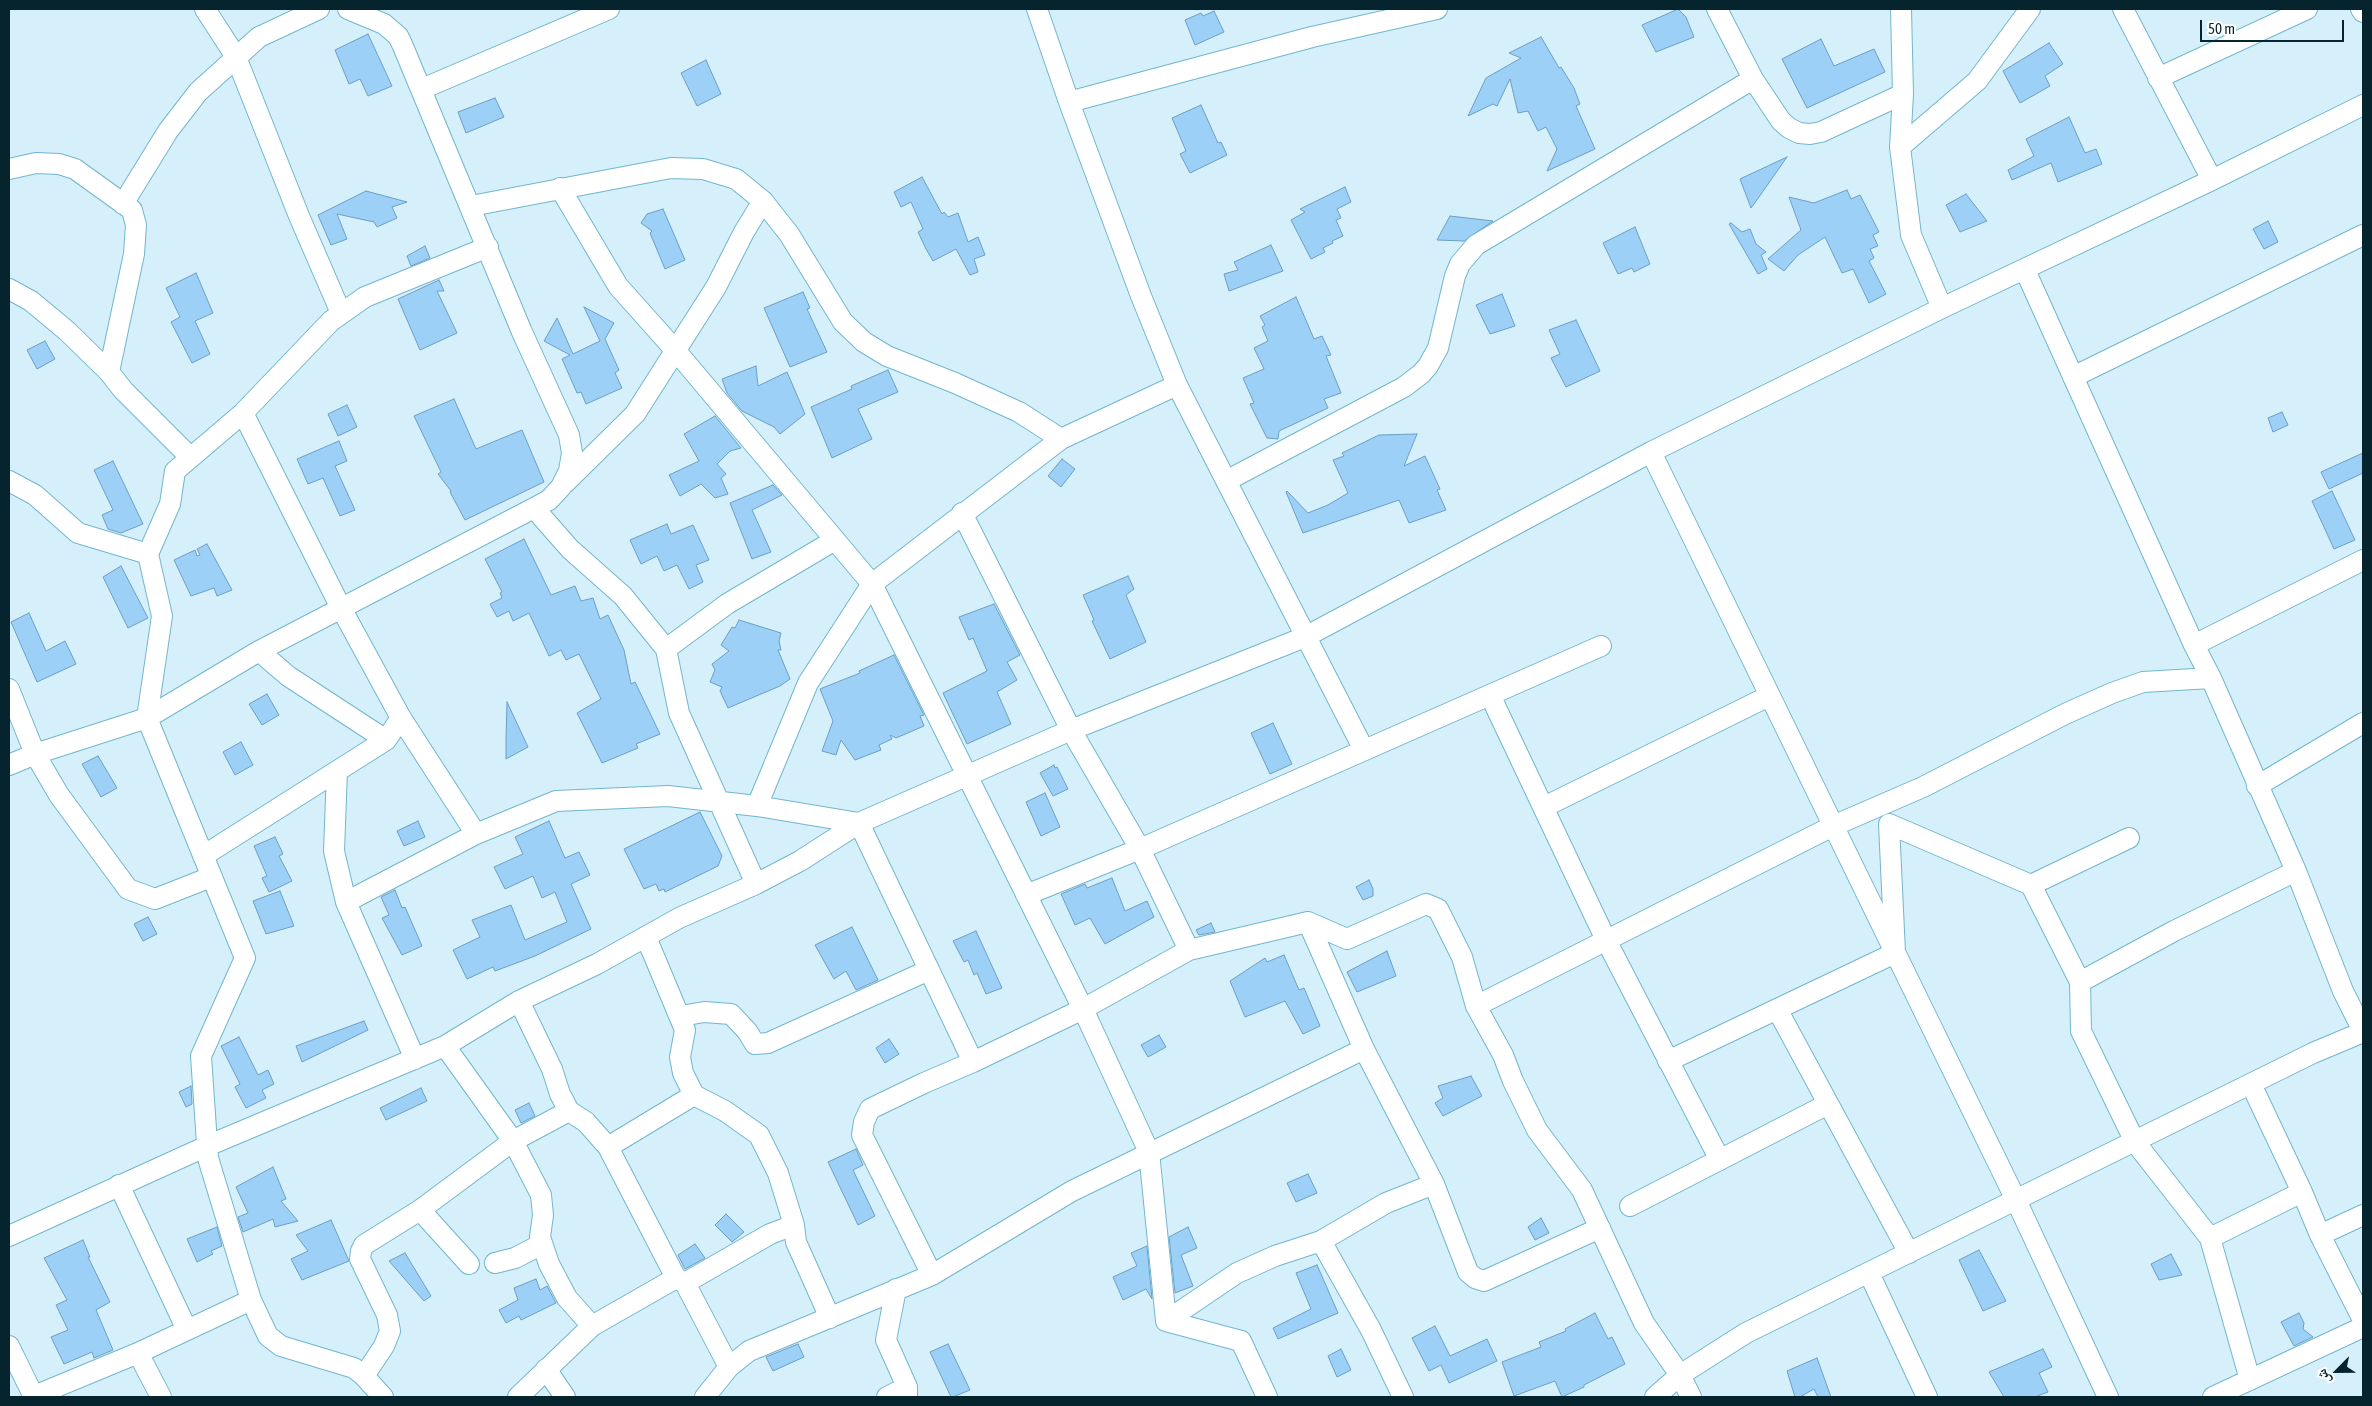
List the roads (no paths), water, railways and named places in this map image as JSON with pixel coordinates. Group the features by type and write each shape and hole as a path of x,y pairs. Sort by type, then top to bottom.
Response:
{"street":[{"path":"205,9 236,57 299,216 341,313"},
{"path":"123,204 168,131 198,92 259,37 319,9"},
{"path":"348,9 384,24 398,36 471,206 522,332 569,436 572,453 569,471 561,487"},
{"path":"422,90 609,9"},
{"path":"1037,9 1069,102 1141,296 1177,385 1364,750"},
{"path":"1069,102 1312,37 1438,9"},
{"path":"1717,9 1753,79 1781,121 1799,133 1821,132 1903,94"},
{"path":"1901,9 1903,94 1900,147 1911,235 1942,308"},
{"path":"1900,147 1978,81 2030,9"},
{"path":"2123,9 2212,180"},
{"path":"2158,78 2308,9"},
{"path":"1226,481 1404,387 1421,374 1438,348 1455,276 1464,259 1476,245 1753,79"},
{"path":"9,1236 207,1146 445,1046 519,1001 597,964 679,918 756,884 800,861 859,823 1071,730 1305,637 1651,452 1942,308 2212,180 2363,105"},
{"path":"9,170 36,163 59,164 75,169 132,210 136,225 134,254 109,372"},
{"path":"471,206 671,168 703,169 736,180 763,201 789,234 843,322 864,342 887,356 955,383 1019,412 1061,439"},
{"path":"560,188 618,286 872,584 965,776 1083,1009 1149,1152 1166,1321"},
{"path":"9,765 35,754 147,718 259,651 549,500 635,414 716,287 744,232 763,201"},
{"path":"2073,377 2363,235"},
{"path":"383,1397 354,1368 281,1346 268,1336 251,1300 208,1158 201,1056 245,958 147,718 162,616 148,554 170,504 175,470 243,413 341,313 365,297 488,247"},
{"path":"1655,1397 1680,1375 1746,1333 2313,1053 2363,1031 2343,991 2296,870 2257,786 2211,678 2194,646 2025,270"},
{"path":"9,289 31,302 67,331 190,457"},
{"path":"757,806 808,683 872,584 962,513 1061,439 1177,385"},
{"path":"243,413 341,608 401,718 476,834"},
{"path":"1651,452 2016,1200 2108,1397"},
{"path":"9,481 35,495 78,533 148,554"},
{"path":"534,508 570,549 623,596 666,649 679,713 756,884"},
{"path":"962,513 1071,730 1140,849 1190,950"},
{"path":"666,649 727,604 834,540"},
{"path":"2194,646 2363,560"},
{"path":"1026,895 1140,849 1601,646"},
{"path":"259,651 288,676 386,740"},
{"path":"1476,1006 1833,826 1923,786 2065,714 2127,686 2160,680 2187,681 2211,678"},
{"path":"9,689 35,754 59,795 128,889 155,899 211,876"},
{"path":"1490,695 1606,940 1720,1160"},
{"path":"1544,807 1769,696"},
{"path":"203,856 386,740 401,718"},
{"path":"2257,786 2363,723"},
{"path":"337,771 334,851 346,902 415,1059"},
{"path":"1895,953 1889,824 1923,786"},
{"path":"346,902 476,834 556,801 668,796 757,806 859,823"},
{"path":"859,823 973,1062"},
{"path":"1889,824 2031,885 2080,982 2081,1031 2135,1142 2210,1238 2250,1380"},
{"path":"2031,885 2129,838"},
{"path":"2080,982 2174,931 2296,870"},
{"path":"932,1275 862,1136 864,1122 870,1109 1083,1009 1190,950 1308,922 1347,939 1426,904 1438,909 1462,957 1476,1006 1503,1055 1513,1081 1537,1130 1582,1190 1644,1323 1680,1375 1691,1397"},
{"path":"1308,922 1364,1049 1434,1184 1468,1272 1475,1278 1484,1281 1600,1228"},
{"path":"646,937 681,1016 685,1030 680,1057 683,1073 694,1095 725,1111 759,1135 778,1173 794,1225 796,1242 830,1318"},
{"path":"1668,1060 1895,953"},
{"path":"681,1016 704,1012 731,1014 755,1044 768,1044 929,970"},
{"path":"519,1001 552,1069 560,1094 570,1111 586,1122 608,1147 729,1368"},
{"path":"1777,1009 1909,1253"},
{"path":"445,1046 513,1141 541,1195 543,1215 540,1237 549,1264 567,1298 592,1326"},
{"path":"706,1397 729,1368 749,1351 932,1275 1072,1191 1364,1049"},
{"path":"2251,1084 2320,1235 2363,1320"},
{"path":"608,1147 694,1095"},
{"path":"1630,1206 1828,1104"},
{"path":"364,1376 384,1346 390,1331 387,1315 360,1259 364,1245 420,1210 513,1141 570,1111"},
{"path":"1166,1321 1237,1273 1275,1256 1321,1241 1386,1203 1434,1184"},
{"path":"119,1185 187,1330"},
{"path":"2210,1238 2302,1192"},
{"path":"420,1210 468,1264"},
{"path":"2320,1235 2363,1215"},
{"path":"518,1397 592,1326 770,1234 794,1225"},
{"path":"1321,1241 1371,1330 1403,1397"},
{"path":"495,1263 515,1258 542,1244"},
{"path":"1869,1273 1927,1397"},
{"path":"887,1397 907,1392 886,1340 896,1289"},
{"path":"9,1346 33,1397 138,1353 251,1300"},
{"path":"1166,1321 1241,1341 1267,1397"},
{"path":"2213,1397 2363,1328"},
{"path":"138,1353 160,1397"},
{"path":"546,1369 565,1397"}]}
